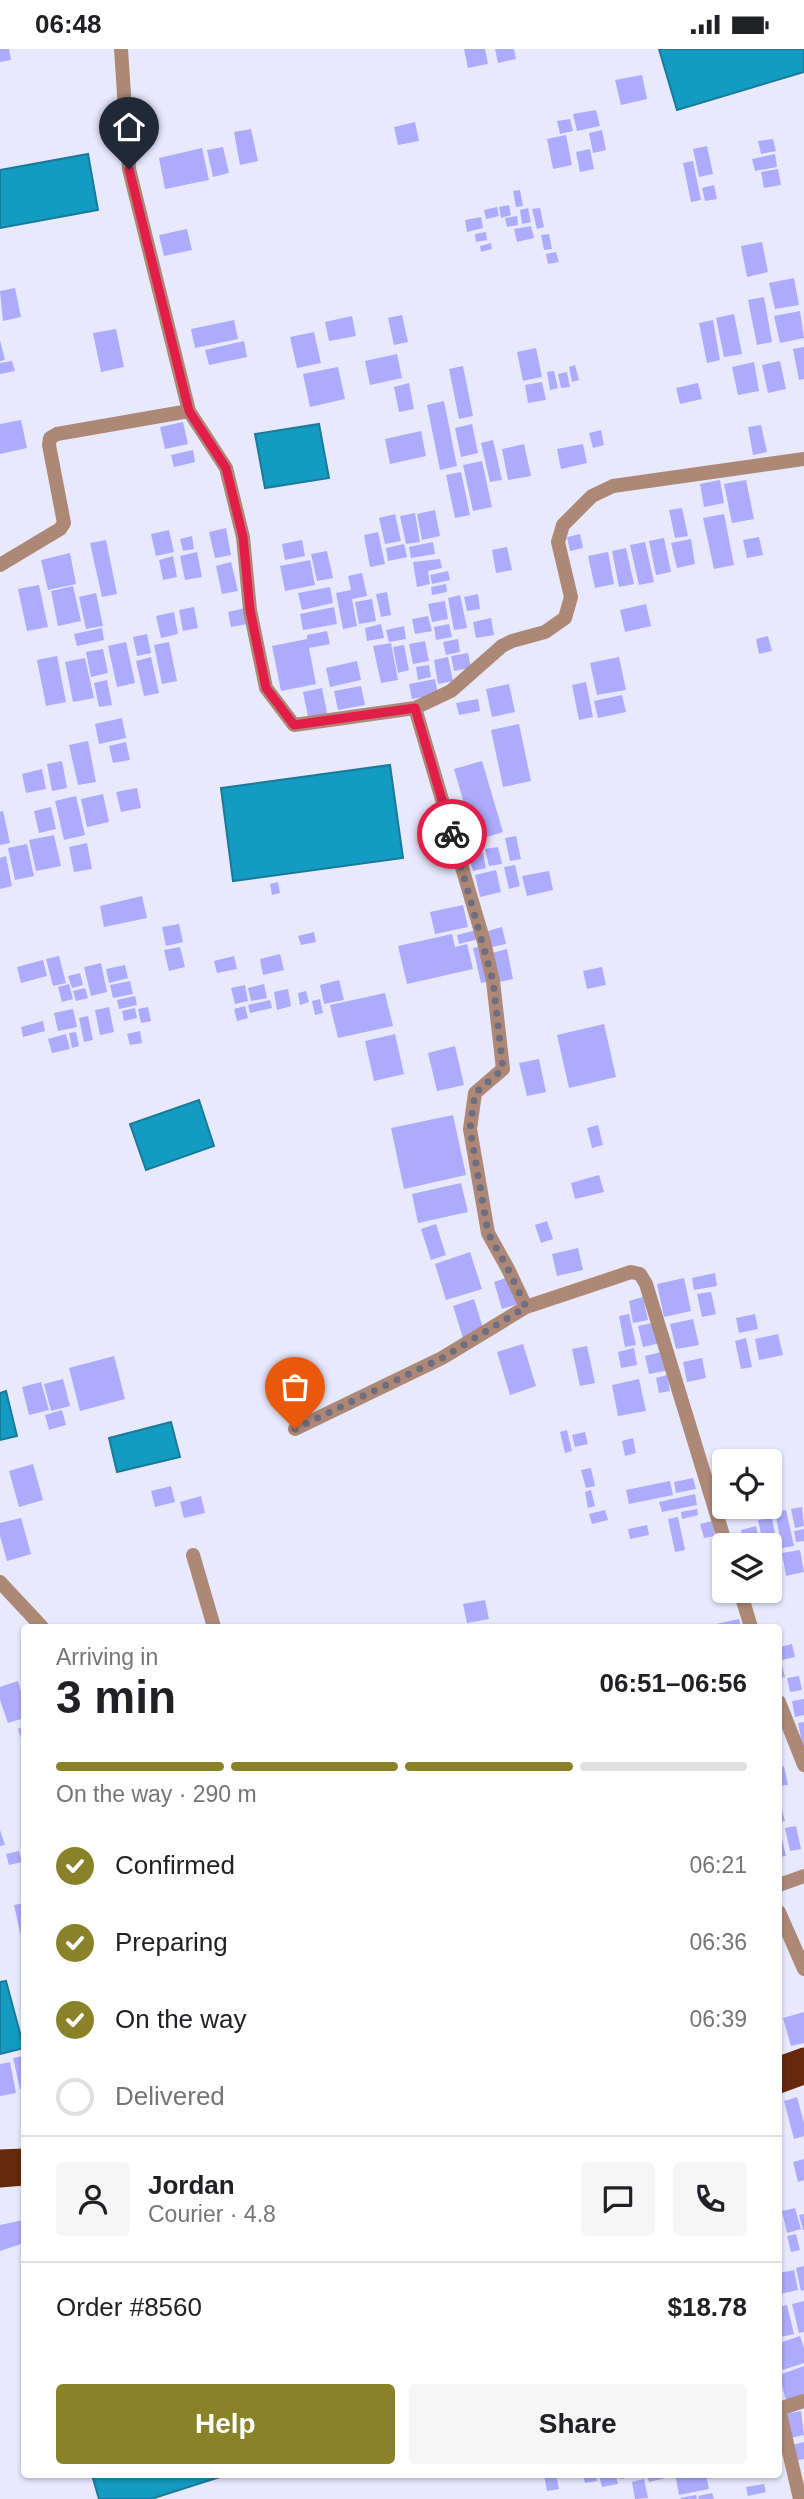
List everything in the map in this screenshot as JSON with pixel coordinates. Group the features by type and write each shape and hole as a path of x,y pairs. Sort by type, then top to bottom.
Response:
{"highway":[{"path":"782,2065 804,2057"},
{"path":"782,2083 804,2075"},
{"path":"0,2159 21,2158"},
{"path":"0,2178 21,2176"}],"street":[{"path":"121,49 129,169 189,411 226,468 243,537 250,610 266,688 294,725 415,708 451,691 502,646 545,632 565,618 570,597 558,542 563,525 592,496 613,486 804,459"},
{"path":"0,565 60,529 64,523 49,445 50,438 57,434 189,411"},
{"path":"415,708 493,981 503,1069 475,1093 470,1129 488,1233 526,1307"},
{"path":"295,1429 442,1358 526,1307 631,1272 640,1274 646,1284 722,1533"},
{"path":"193,1555 213,1624"},
{"path":"0,1582 39,1624"},
{"path":"744,1603 750,1624"},
{"path":"782,1710 804,1765"},
{"path":"782,1884 804,1876"},
{"path":"782,1919 804,1969"},
{"path":"782,2408 804,2401"},
{"path":"782,2422 800,2499"}],"water":[{"path":"659,49 804,49 804,72 677,110"},
{"path":"88,154 98,210 0,228 0,170"},
{"path":"319,424 329,478 265,488 255,434"},
{"path":"390,765 403,858 233,881 221,788"},
{"path":"199,1100 214,1146 146,1170 130,1124"},
{"path":"6,1391 17,1436 0,1440 0,1393"},
{"path":"171,1422 180,1457 117,1472 109,1438"},
{"path":"6,1981 21,2037 21,2049 0,2054 0,1982"},
{"path":"93,2478 217,2478 151,2499 99,2499"}],"building":[{"path":"0,49 9,49 11,60 0,62"},
{"path":"464,49 485,49 488,64 468,68"},
{"path":"495,49 514,49 516,59 498,63"},
{"path":"642,75 647,99 621,105 615,80"},
{"path":"596,110 600,126 577,131 573,114"},
{"path":"570,119 573,131 560,134 557,121"},
{"path":"415,122 419,141 398,145 394,127"},
{"path":"251,129 258,161 240,165 234,132"},
{"path":"602,130 606,150 593,153 589,133"},
{"path":"566,135 572,165 553,169 547,139"},
{"path":"773,139 776,151 761,154 758,141"},
{"path":"707,146 713,174 699,177 693,149"},
{"path":"223,147 229,173 213,177 207,150"},
{"path":"202,148 209,180 165,189 159,158"},
{"path":"590,149 594,169 580,172 576,152"},
{"path":"775,154 777,167 755,171 752,159"},
{"path":"693,161 701,200 691,202 683,163"},
{"path":"778,169 781,185 764,188 761,172"},
{"path":"714,185 717,199 705,201 702,188"},
{"path":"520,190 523,206 516,207 513,191"},
{"path":"509,205 511,215 501,218 499,207"},
{"path":"497,207 499,216 486,219 484,210"},
{"path":"528,208 531,222 522,224 520,210"},
{"path":"540,208 544,227 537,229 532,209"},
{"path":"517,216 518,225 507,227 505,218"},
{"path":"481,217 483,228 467,232 465,220"},
{"path":"531,226 534,238 517,242 514,229"},
{"path":"187,229 192,250 164,256 159,235"},
{"path":"486,232 487,240 476,242 475,234"},
{"path":"549,234 552,249 544,250 541,235"},
{"path":"762,242 768,272 747,277 741,246"},
{"path":"491,243 492,249 481,252 480,246"},
{"path":"556,252 559,262 548,264 546,254"},
{"path":"794,278 799,305 775,309 769,283"},
{"path":"15,288 21,317 3,321 0,291"},
{"path":"764,297 772,342 757,345 748,300"},
{"path":"800,311 804,338 780,343 774,316"},
{"path":"734,314 742,354 724,357 716,318"},
{"path":"402,315 408,342 394,345 388,318"},
{"path":"352,316 356,336 329,341 325,322"},
{"path":"234,320 238,339 195,348 191,329"},
{"path":"713,320 720,360 707,363 699,323"},
{"path":"116,329 124,367 101,372 93,333"},
{"path":"314,332 321,363 297,368 290,337"},
{"path":"0,340 5,360 0,361"},
{"path":"244,341 247,357 209,365 205,350"},
{"path":"804,347 804,379 799,380 793,349"},
{"path":"536,348 542,377 523,381 517,352"},
{"path":"397,354 402,378 370,385 365,361"},
{"path":"12,361 15,371 0,374 0,363"},
{"path":"780,361 786,389 768,393 762,365"},
{"path":"754,362 759,391 738,395 732,367"},
{"path":"575,365 579,380 572,382 569,367"},
{"path":"463,366 473,416 459,419 449,369"},
{"path":"338,367 345,399 310,407 303,374"},
{"path":"554,371 558,388 550,390 547,372"},
{"path":"567,372 570,387 561,388 558,374"},
{"path":"542,382 546,400 528,403 525,385"},
{"path":"409,383 414,409 399,412 394,387"},
{"path":"698,383 702,399 680,404 676,388"},
{"path":"444,401 457,466 440,470 427,405"},
{"path":"21,420 27,448 0,454 0,424"},
{"path":"183,422 188,444 165,449 160,427"},
{"path":"472,424 478,453 461,457 455,428"},
{"path":"761,425 767,452 753,455 748,427"},
{"path":"601,430 604,445 593,448 589,433"},
{"path":"421,431 426,456 390,464 385,439"},
{"path":"493,440 502,480 490,482 481,443"},
{"path":"524,444 531,476 508,480 502,449"},
{"path":"583,444 587,463 561,469 557,449"},
{"path":"193,450 195,462 174,467 171,455"},
{"path":"482,461 492,507 473,511 463,465"},
{"path":"461,472 470,515 455,518 446,475"},
{"path":"720,480 724,503 704,507 700,484"},
{"path":"746,480 754,519 732,523 724,484"},
{"path":"682,508 688,536 675,538 669,510"},
{"path":"435,510 440,536 422,540 417,514"},
{"path":"415,513 420,542 406,544 400,516"},
{"path":"395,514 401,541 385,544 379,518"},
{"path":"724,514 734,565 714,569 703,518"},
{"path":"226,528 231,555 215,558 209,532"},
{"path":"169,530 174,552 156,556 151,534"},
{"path":"378,532 385,564 370,567 364,535"},
{"path":"580,534 583,548 570,551 567,537"},
{"path":"192,536 194,549 183,551 180,539"},
{"path":"759,537 763,555 747,558 743,540"},
{"path":"664,538 671,572 656,575 649,541"},
{"path":"691,539 695,564 677,568 671,543"},
{"path":"106,540 117,594 102,597 90,543"},
{"path":"302,540 305,556 285,560 282,544"},
{"path":"433,542 435,554 411,558 409,547"},
{"path":"645,542 654,582 639,585 630,545"},
{"path":"404,544 407,557 388,561 386,548"},
{"path":"507,547 512,570 496,573 492,550"},
{"path":"626,548 634,584 619,587 612,551"},
{"path":"327,551 333,578 317,581 311,554"},
{"path":"197,552 202,577 185,580 180,556"},
{"path":"608,552 614,584 595,588 588,556"},
{"path":"70,553 76,584 48,590 41,560"},
{"path":"173,556 177,577 163,580 159,560"},
{"path":"440,559 442,568 428,571 430,584 417,587 413,562"},
{"path":"310,560 315,585 285,591 280,566"},
{"path":"231,562 238,591 222,594 216,566"},
{"path":"448,571 450,580 432,584 430,575"},
{"path":"362,573 367,596 352,599 357,626 343,629 336,593 351,590 348,576"},
{"path":"446,584 447,592 432,595 431,587"},
{"path":"39,585 48,627 27,631 18,589"},
{"path":"73,586 81,621 58,626 51,591"},
{"path":"330,587 333,603 302,610 298,593"},
{"path":"387,592 391,615 381,617 376,594"},
{"path":"96,593 103,626 86,629 79,597"},
{"path":"478,594 480,609 467,611 464,597"},
{"path":"460,595 467,628 454,630 448,598"},
{"path":"372,599 376,621 359,624 355,602"},
{"path":"445,601 448,619 432,622 428,604"},
{"path":"646,604 651,626 625,632 620,610"},
{"path":"194,607 198,628 183,631 179,610"},
{"path":"250,607 253,623 231,627 228,612"},
{"path":"334,607 337,624 303,630 300,614"},
{"path":"174,612 178,634 161,638 156,616"},
{"path":"428,616 432,631 415,634 412,619"},
{"path":"491,618 494,635 476,638 473,622"},
{"path":"381,624 384,638 367,641 365,628"},
{"path":"449,624 452,637 436,640 434,627"},
{"path":"404,626 406,639 389,642 386,630"},
{"path":"102,628 104,640 77,646 74,634"},
{"path":"327,631 330,644 309,648 316,684 281,691 272,646 307,639 307,635"},
{"path":"147,634 151,653 137,656 133,637"},
{"path":"768,636 772,651 759,654 756,639"},
{"path":"458,639 460,652 446,655 443,642"},
{"path":"425,641 429,661 413,664 409,644"},
{"path":"126,642 135,683 117,687 108,646"},
{"path":"169,642 177,681 162,684 154,645"},
{"path":"391,643 398,680 381,683 373,646"},
{"path":"404,645 409,670 398,673 393,647"},
{"path":"103,649 108,673 91,677 86,652"},
{"path":"468,653 471,668 454,671 451,656"},
{"path":"57,656 66,702 46,706 37,660"},
{"path":"151,657 159,693 144,696 136,661"},
{"path":"448,657 453,681 438,684 434,660"},
{"path":"619,657 626,690 597,695 590,663"},
{"path":"85,658 94,698 73,702 65,662"},
{"path":"357,661 361,680 330,687 326,668"},
{"path":"429,665 431,677 418,680 416,667"},
{"path":"435,679 438,694 412,699 409,684"},
{"path":"107,680 112,705 99,707 94,683"},
{"path":"586,682 593,717 579,720 572,685"},
{"path":"509,684 515,712 492,717 486,689"},
{"path":"361,686 365,705 338,710 334,691"},
{"path":"322,688 328,718 309,721 303,692"},
{"path":"622,695 626,712 598,718 594,701"},
{"path":"478,699 480,711 459,715 456,703"},
{"path":"122,718 126,738 99,744 95,724"},
{"path":"519,724 531,781 503,787 491,730"},
{"path":"88,741 96,782 78,785 69,745"},
{"path":"126,742 130,760 113,763 109,746"},
{"path":"62,761 67,788 52,791 47,764"},
{"path":"482,761 503,832 461,845 448,805 463,800 454,769"},
{"path":"42,769 46,789 26,793 22,774"},
{"path":"137,788 141,808 121,812 116,792"},
{"path":"103,794 109,822 87,827 81,799"},
{"path":"76,796 85,835 64,840 55,801"},
{"path":"51,807 56,829 39,833 34,811"},
{"path":"3,811 10,843 0,845 0,812"},
{"path":"54,835 61,866 36,871 29,840"},
{"path":"516,836 521,859 510,861 505,838"},
{"path":"87,843 92,869 74,872 69,847"},
{"path":"27,844 34,876 15,880 8,848"},
{"path":"498,847 502,864 489,866 485,849"},
{"path":"483,853 486,868 473,871 469,857"},
{"path":"6,856 12,886 0,889 0,858"},
{"path":"515,865 520,886 509,889 504,867"},
{"path":"496,870 501,892 480,897 475,875"},
{"path":"549,871 553,890 527,896 522,876"},
{"path":"278,882 280,893 272,895 270,884"},
{"path":"142,896 147,918 104,927 100,906"},
{"path":"463,905 468,927 435,934 430,912"},
{"path":"179,924 183,942 166,946 162,927"},
{"path":"502,927 506,944 492,947 488,931"},
{"path":"477,930 479,939 459,944 457,935"},
{"path":"314,932 316,942 301,945 298,936"},
{"path":"452,934 455,947 467,944 473,969 407,984 398,946"},
{"path":"482,946 490,981 481,983 473,948"},
{"path":"180,947 185,967 169,971 164,950"},
{"path":"507,949 513,979 499,982 492,953"},
{"path":"280,954 284,970 263,975 260,959"},
{"path":"59,956 66,983 53,986 46,959"},
{"path":"234,956 237,969 217,973 214,961"},
{"path":"43,960 47,976 21,983 17,967"},
{"path":"101,963 107,992 91,996 84,967"},
{"path":"125,965 128,978 109,983 106,969"},
{"path":"602,967 606,985 587,989 583,971"},
{"path":"80,973 83,985 72,988 68,976"},
{"path":"339,980 344,1000 324,1004 320,985"},
{"path":"130,981 133,994 113,998 110,985"},
{"path":"69,984 73,999 62,1002 58,987"},
{"path":"264,984 267,998 251,1001 248,988"},
{"path":"245,985 248,1001 235,1004 231,988"},
{"path":"85,988 88,998 76,1001 73,991"},
{"path":"288,989 291,1006 277,1010 274,992"},
{"path":"306,991 309,1002 300,1005 298,993"},
{"path":"385,993 393,1026 338,1038 330,1005"},
{"path":"135,996 137,1005 119,1009 117,1000"},
{"path":"320,999 323,1013 315,1015 312,1001"},
{"path":"270,1000 272,1008 250,1013 248,1005"},
{"path":"245,1006 248,1018 237,1021 234,1009"},
{"path":"109,1007 114,1032 100,1035 95,1010"},
{"path":"148,1007 151,1021 141,1023 138,1009"},
{"path":"135,1008 137,1018 124,1021 122,1011"},
{"path":"73,1009 77,1027 58,1031 54,1013"},
{"path":"88,1016 93,1040 84,1042 79,1018"},
{"path":"43,1021 45,1031 23,1037 21,1027"},
{"path":"604,1024 616,1077 569,1088 557,1035"},
{"path":"140,1031 142,1043 130,1045 127,1034"},
{"path":"76,1032 79,1046 72,1048 69,1033"},
{"path":"66,1034 70,1049 52,1053 48,1039"},
{"path":"395,1034 404,1074 374,1081 365,1041"},
{"path":"455,1046 464,1085 437,1091 428,1053"},
{"path":"539,1059 546,1092 527,1096 519,1063"},
{"path":"453,1115 466,1175 404,1189 391,1128"},
{"path":"598,1125 603,1145 592,1148 587,1128"},
{"path":"599,1175 604,1192 575,1199 571,1183"},
{"path":"461,1183 468,1212 418,1223 412,1194"},
{"path":"547,1221 553,1239 541,1243 535,1225"},
{"path":"436,1224 446,1255 431,1260 421,1229"},
{"path":"578,1248 583,1270 557,1276 552,1254"},
{"path":"470,1252 482,1289 446,1300 435,1264"},
{"path":"715,1273 717,1286 694,1290 692,1278"},
{"path":"509,1277 518,1304 502,1309 494,1282"},
{"path":"684,1278 691,1311 664,1317 657,1284"},
{"path":"711,1292 716,1314 702,1317 697,1294"},
{"path":"643,1297 648,1320 633,1323 629,1301"},
{"path":"474,1299 484,1331 463,1338 453,1306"},
{"path":"629,1314 636,1345 625,1347 619,1316"},
{"path":"755,1314 758,1329 739,1333 736,1318"},
{"path":"693,1319 699,1345 676,1349 670,1324"},
{"path":"657,1322 661,1343 643,1347 638,1326"},
{"path":"778,1334 783,1355 759,1360 755,1339"},
{"path":"746,1338 752,1367 741,1369 735,1341"},
{"path":"523,1344 536,1386 510,1395 497,1352"},
{"path":"587,1346 595,1383 580,1386 572,1349"},
{"path":"634,1348 637,1365 621,1368 618,1352"},
{"path":"665,1351 669,1370 649,1374 645,1356"},
{"path":"114,1356 125,1399 80,1411 69,1368"},
{"path":"702,1358 706,1378 687,1382 683,1362"},
{"path":"667,1375 670,1391 659,1393 656,1378"},
{"path":"63,1379 70,1406 51,1411 44,1384"},
{"path":"639,1379 646,1411 618,1416 612,1385"},
{"path":"41,1382 49,1410 29,1415 22,1387"},
{"path":"62,1410 66,1425 49,1430 45,1415"},
{"path":"567,1430 572,1451 565,1453 560,1432"},
{"path":"585,1432 588,1444 575,1447 572,1435"},
{"path":"633,1438 636,1453 625,1456 622,1441"},
{"path":"33,1464 43,1500 19,1507 9,1471"},
{"path":"591,1468 595,1486 586,1488 581,1470"},
{"path":"693,1478 696,1489 676,1493 674,1482"},
{"path":"670,1481 673,1495 629,1504 626,1490"},
{"path":"171,1486 175,1502 155,1507 151,1491"},
{"path":"591,1490 595,1506 588,1508 585,1492"},
{"path":"695,1494 697,1505 662,1512 659,1502"},
{"path":"201,1496 205,1513 184,1518 180,1502"},
{"path":"802,1507 804,1526 795,1528 791,1509"},
{"path":"697,1509 698,1515 682,1519 681,1512"},
{"path":"605,1510 608,1520 592,1524 589,1514"},
{"path":"786,1510 794,1546 782,1548 782,1533 779,1533 776,1519 782,1519 782,1511"},
{"path":"678,1517 685,1550 675,1552 668,1519"},
{"path":"21,1518 31,1554 7,1561 0,1536 0,1523"},
{"path":"772,1519 775,1533 761,1533 758,1520"},
{"path":"712,1521 714,1533 712,1537 704,1538 700,1524"},
{"path":"647,1525 649,1535 630,1539 628,1529"},
{"path":"756,1526 757,1533 742,1533 741,1530"},
{"path":"804,1529 804,1541 796,1542 794,1531"},
{"path":"800,1550 804,1572 786,1576 782,1553"},
{"path":"485,1600 489,1619 467,1623 463,1604"},
{"path":"739,1619 740,1624 716,1624"},
{"path":"792,1644 795,1657 782,1660 782,1646"},
{"path":"799,1676 802,1690 790,1692 787,1678"},
{"path":"18,1681 21,1692 21,1719 8,1723 0,1700 0,1687"},
{"path":"804,1699 804,1715 795,1717 792,1701"},
{"path":"804,1722 804,1748 803,1748 798,1723"},
{"path":"784,1766 788,1785 782,1786"},
{"path":"796,1826 801,1849 790,1851 785,1828"},
{"path":"0,1830 5,1845 0,1846"},
{"path":"782,1839 786,1856 782,1857"},
{"path":"19,1851 21,1862 9,1865 6,1854"},
{"path":"21,1904 21,1937 14,1905"},
{"path":"804,2012 804,2043 791,2046 783,2018"},
{"path":"21,2057 20,2089 13,2058"},
{"path":"10,2062 16,2093 0,2096 0,2064"},
{"path":"797,2097 804,2123 804,2136 794,2139 784,2101"},
{"path":"804,2159 804,2180 798,2182 793,2162"},
{"path":"795,2208 801,2229 787,2233 782,2211"},
{"path":"804,2214 804,2230 803,2230 799,2215"},
{"path":"21,2221 21,2244 0,2251 0,2225"},
{"path":"796,2234 800,2250 791,2252 787,2236"},
{"path":"804,2266 804,2290 801,2291 796,2268"},
{"path":"794,2270 798,2290 782,2294 782,2272"},
{"path":"804,2301 804,2332 799,2333 792,2304"},
{"path":"787,2305 794,2334 782,2337 782,2306"},
{"path":"800,2336 804,2348 804,2363 782,2370 782,2342"},
{"path":"804,2366 804,2398 787,2404 782,2374"},
{"path":"801,2411 804,2435 790,2438 785,2414"},
{"path":"804,2442 804,2459 794,2461 791,2445"},
{"path":"545,2478 557,2478 559,2489 547,2491"},
{"path":"584,2478 596,2478 597,2481 585,2483"},
{"path":"600,2478 617,2478 618,2484 602,2487"},
{"path":"648,2478 666,2478 649,2482"},
{"path":"676,2478 707,2478 709,2489 679,2495"},
{"path":"644,2479 648,2498 635,2499 632,2482"},
{"path":"764,2484 766,2492 748,2496 746,2487"},
{"path":"712,2493 714,2499 699,2499 698,2496"},
{"path":"696,2495 697,2499 680,2498"}],"way so far":[{"path":"295,1429 442,1358 526,1307 488,1233 470,1129 475,1093 503,1069 493,981 452,834"}],"route":[{"path":"129,169 189,411 226,468 243,537 250,610 266,688 294,725 415,708 452,834"}]}
